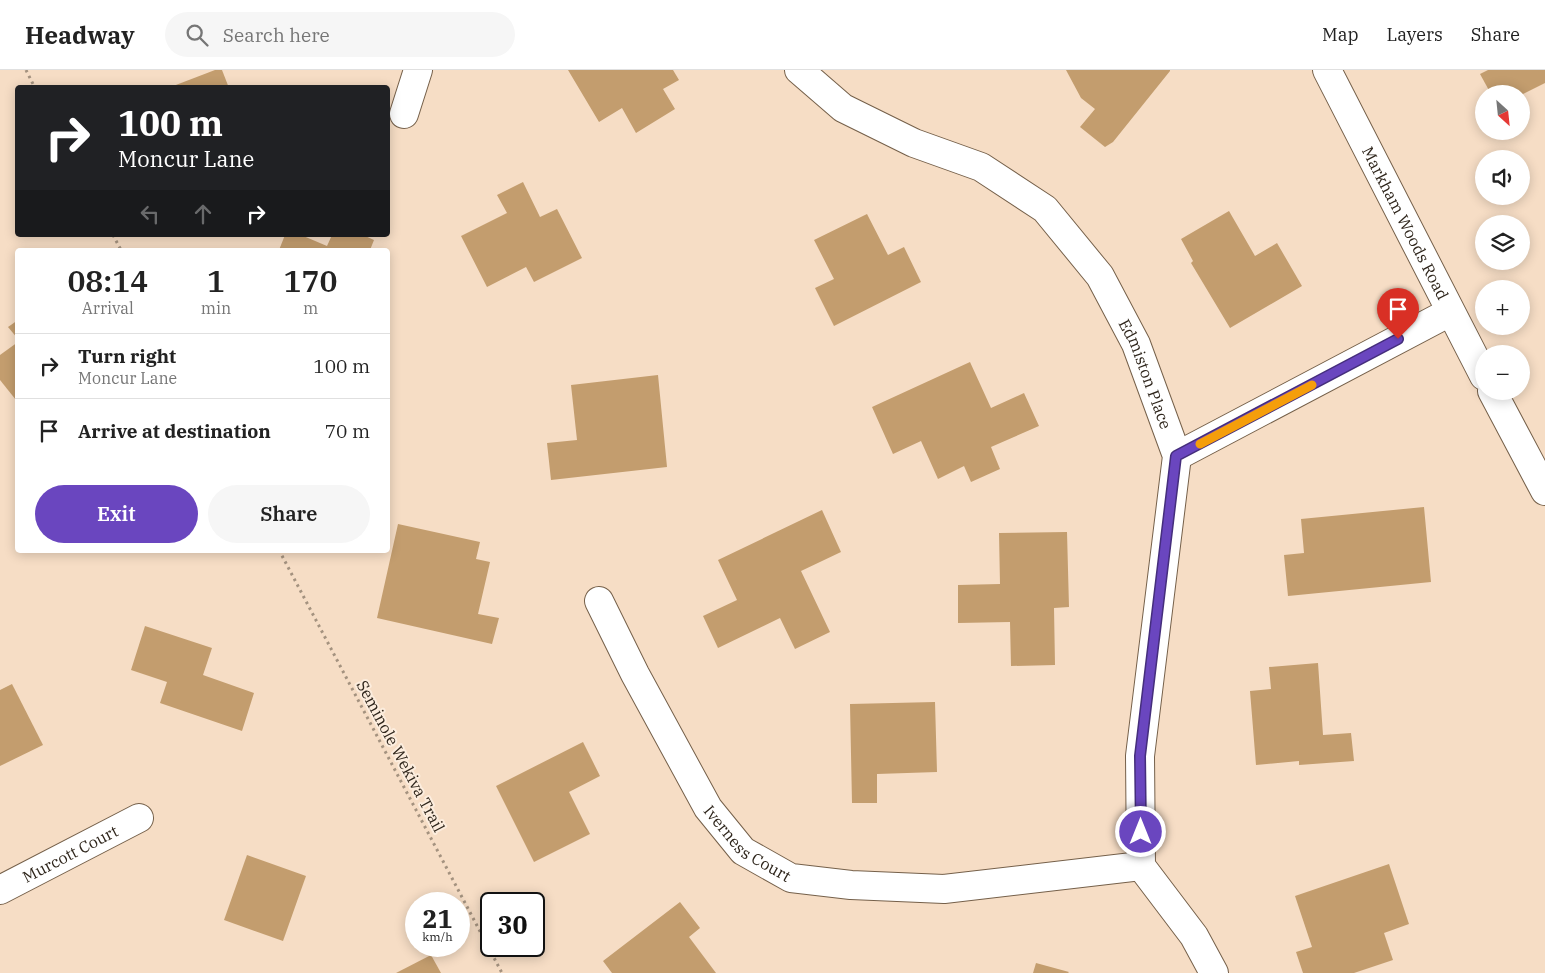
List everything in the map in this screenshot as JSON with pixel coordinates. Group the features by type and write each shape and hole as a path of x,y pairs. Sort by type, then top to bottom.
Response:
{"street":[{"path":"404,114 418,70"},
{"name":"Edmiston Place","path":"799,70 843,108 914,143 981,167 1045,210 1100,276 1136,344 1176,456 1140,756 1141,866"},
{"name":"Markham Woods Road","path":"1327,70 1475,359"},
{"path":"1176,456 1450,312"},
{"path":"1497,400 1545,491"},
{"name":"Iverness Court","path":"599,601 635,674 708,808 743,851 791,878 851,885 944,889 1141,866"},
{"name":"Murcott Court","path":"0,890 139,818"},
{"path":"1141,866 1194,936 1214,973"}],"path":[{"path":"26,70 34,85"},
{"name":"Seminole Wekiva Trail","path":"281,553 502,973"}],"building":[{"path":"215,70 222,70 228,85 176,85"},
{"path":"568,70 673,70 679,80 663,89 675,109 636,133 622,108 599,122"},
{"path":"1066,70 1170,71 1113,142 1105,147 1080,127 1095,109 1081,98"},
{"path":"1488,70 1545,70 1545,83 1530,90 1530,85 1486,85 1480,74"},
{"path":"523,182 540,217 557,209 582,258 534,282 526,267 487,287 461,236 507,213 497,195"},
{"path":"1229,211 1255,256 1277,243 1302,286 1230,328 1191,263 1193,261 1181,239"},
{"path":"867,214 888,255 904,247 921,282 834,326 815,288 834,279 814,240"},
{"path":"284,237 306,237 327,246 331,237 367,237 374,240 371,248 280,248"},
{"path":"15,322 15,335 8,327"},
{"path":"15,344 15,399 0,380 0,355"},
{"path":"970,362 991,408 1024,393 1039,426 991,447 1000,469 971,482 964,466 938,479 921,441 893,454 872,407"},
{"path":"658,375 667,467 551,480 547,443 577,440 571,385"},
{"path":"1424,507 1431,582 1288,596 1284,555 1304,553 1301,519"},
{"path":"822,510 841,552 801,571 830,632 795,649 780,618 718,648 703,616 737,600 718,560"},
{"path":"398,524 480,542 476,559 490,562 478,614 499,618 492,644 377,618"},
{"path":"1067,532 1069,607 1054,608 1055,665 1011,666 1010,622 958,623 958,585 1000,584 999,533"},
{"path":"145,626 212,648 203,675 254,693 242,731 160,703 167,682 131,670"},
{"path":"1318,663 1323,735 1351,733 1354,761 1299,765 1299,761 1256,765 1250,691 1271,689 1269,667"},
{"path":"12,684 43,745 0,766 0,690"},
{"path":"935,702 937,772 877,774 877,803 852,803 850,704"},
{"path":"583,742 600,776 569,792 590,834 534,862 496,786"},
{"path":"247,855 306,876 283,941 224,920"},
{"path":"1389,864 1409,924 1384,933 1393,960 1354,973 1303,973 1296,952 1312,947 1295,896"},
{"path":"680,902 700,928 689,937 716,973 612,973 603,961"},
{"path":"427,957 432,957 441,973 396,973"},
{"path":"1036,963 1069,972 1033,973"}],"slow traffic":[{"path":"1200,444 1312,385"}],"route":[{"path":"1141,832 1140,756 1176,456 1398,339"}]}
